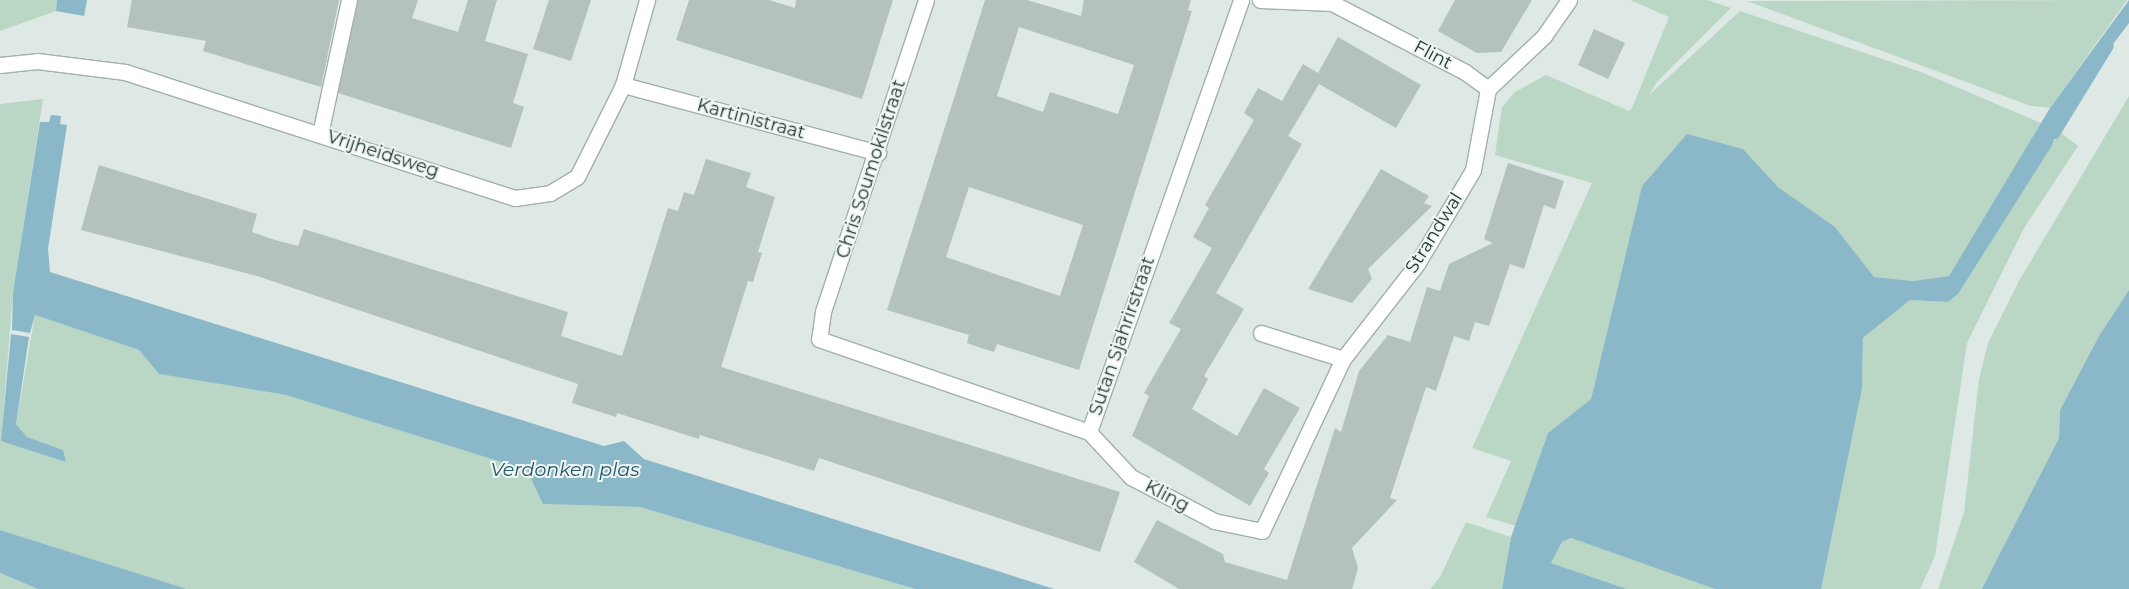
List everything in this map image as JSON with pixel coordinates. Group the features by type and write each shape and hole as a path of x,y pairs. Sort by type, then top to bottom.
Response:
{"street":[{"path":"320,134 349,0"},
{"name":"Vrijheidsweg","path":"0,64 37,61 104,67 320,134 515,198 550,193 577,177 623,84 647,0"},
{"name":"Chris Soumokilstraat","path":"820,339 823,312 878,153 926,0"},
{"name":"Sutan Sjahrirstraat","path":"820,339 1089,432 1241,0"},
{"name":"Flint","path":"1260,0 1332,3 1465,72 1488,89"},
{"path":"1488,89 1544,36 1569,0"},
{"name":"Kartinistraat","path":"623,84 878,153"},
{"name":"Strandwal","path":"1262,531 1343,359 1417,264 1473,170 1488,89"},
{"path":"1261,333 1343,359"},
{"name":"Kling","path":"1089,432 1131,477 1214,521 1262,531"}],"green space":[{"path":"0,0 57,0 56,11 0,31"},
{"path":"1630,0 1707,0 1731,8 1657,82 1649,95 1740,11 1921,72 2041,123 1949,276 1913,281 1873,277 1835,227 1778,187 1743,149 1724,144 1642,186 1591,399 1548,433 1516,526 1486,517 1511,461 1472,448 1592,183 1495,155 1502,107 1515,92 1546,75 1629,111 1632,108 1669,17"},
{"path":"2127,0 2050,108 2031,106 1747,1"},
{"path":"2129,96 2129,290 2099,336 2060,410 2059,438 1983,589 1938,589 1964,513 1979,379 1988,343 2019,281"},
{"path":"43,99 13,292 1,441 63,450 27,437 16,424 35,315 139,350 159,374 286,395 527,470 544,504 640,507 915,589 187,589 0,530 0,104"},
{"path":"2060,132 2078,146 2024,228 1967,343 1935,556 1920,589 1821,589 1862,389 1863,338 1910,300 1948,302"},
{"path":"1466,522 1511,537 1502,589 1430,589 1440,577"},
{"path":"1571,538 1715,589 1627,589 1551,563 1562,542"},
{"path":"0,573 38,589 0,589"}],"water":[{"path":"57,0 87,0 84,16 56,11"},
{"path":"2129,0 2129,23 2072,98 2051,147 1958,294 1948,302 1910,300 1863,338 1862,389 1821,589 1715,589 1571,538 1562,542 1551,563 1627,589 1502,589 1511,537 1548,433 1591,399 1642,186 1687,134 1743,149 1778,187 1835,227 1874,277 1913,281 1949,276 2050,108"},
{"name":"Verdonken plas","path":"51,115 61,116 60,124 67,125 48,249 50,272 604,446 624,441 644,459 1054,589 915,589 640,507 543,504 527,470 286,395 159,374 139,350 35,315 30,333 12,330 13,292 40,122 49,122"},
{"path":"2129,290 2129,589 1982,589 2059,438 2060,410 2099,336"},
{"path":"11,334 29,337 16,424 27,437 63,450 66,462 1,441"},
{"path":"0,530 187,589 38,589 0,573"}],"building":[{"path":"132,0 339,0 321,87 203,51 206,41 127,27"},
{"path":"358,0 418,0 412,18 458,32 468,0 497,0 485,41 528,54 513,103 524,107 511,148 338,93"},
{"path":"549,0 591,0 571,61 533,49"},
{"path":"689,0 769,0 795,8 796,0 893,0 862,99 676,40"},
{"path":"985,0 1027,0 1081,16 1084,0 1191,0 1188,10 1192,11 1079,370 997,344 994,352 978,347 967,343 969,335 887,310","holes":["1019,27 1134,65 1118,114 1050,92 1043,112 997,96","969,187 1083,225 1060,296 946,257"]},
{"path":"1455,0 1532,0 1501,52 1477,53 1438,31"},
{"path":"1594,29 1625,43 1608,79 1578,65"},
{"path":"1338,37 1421,85 1396,128 1319,84 1288,136 1302,144 1216,293 1244,309 1204,376 1208,379 1192,409 1237,436 1264,388 1300,408 1264,469 1269,473 1250,506 1132,436 1149,396 1144,393 1181,329 1169,323 1212,248 1193,237 1209,208 1205,205 1254,120 1244,113 1258,88 1282,101 1303,64 1318,73"},
{"path":"706,159 751,173 746,187 775,197 758,252 762,253 753,282 748,281 721,367 1120,492 1100,552 819,458 814,471 700,435 699,439 617,413 616,417 572,403 578,384 257,276 81,230 99,165 257,214 252,232 275,240 298,246 304,229 568,312 561,336 622,356 668,208 678,211 684,192 694,195"},
{"path":"1508,163 1564,181 1555,209 1544,205 1524,269 1510,264 1489,326 1475,322 1469,341 1454,336 1436,391 1426,387 1390,498 1397,500 1352,548 1358,568 1352,589 1179,589 1134,562 1157,520 1223,554 1225,562 1287,580 1335,428 1341,432 1359,371 1388,335 1410,342 1427,287 1440,291 1449,264 1493,243 1484,239"},
{"path":"1381,169 1429,196 1424,203 1432,206 1368,269 1372,279 1352,303 1308,289"}],"waterway":[{"path":"2055,134 2109,46"}]}
